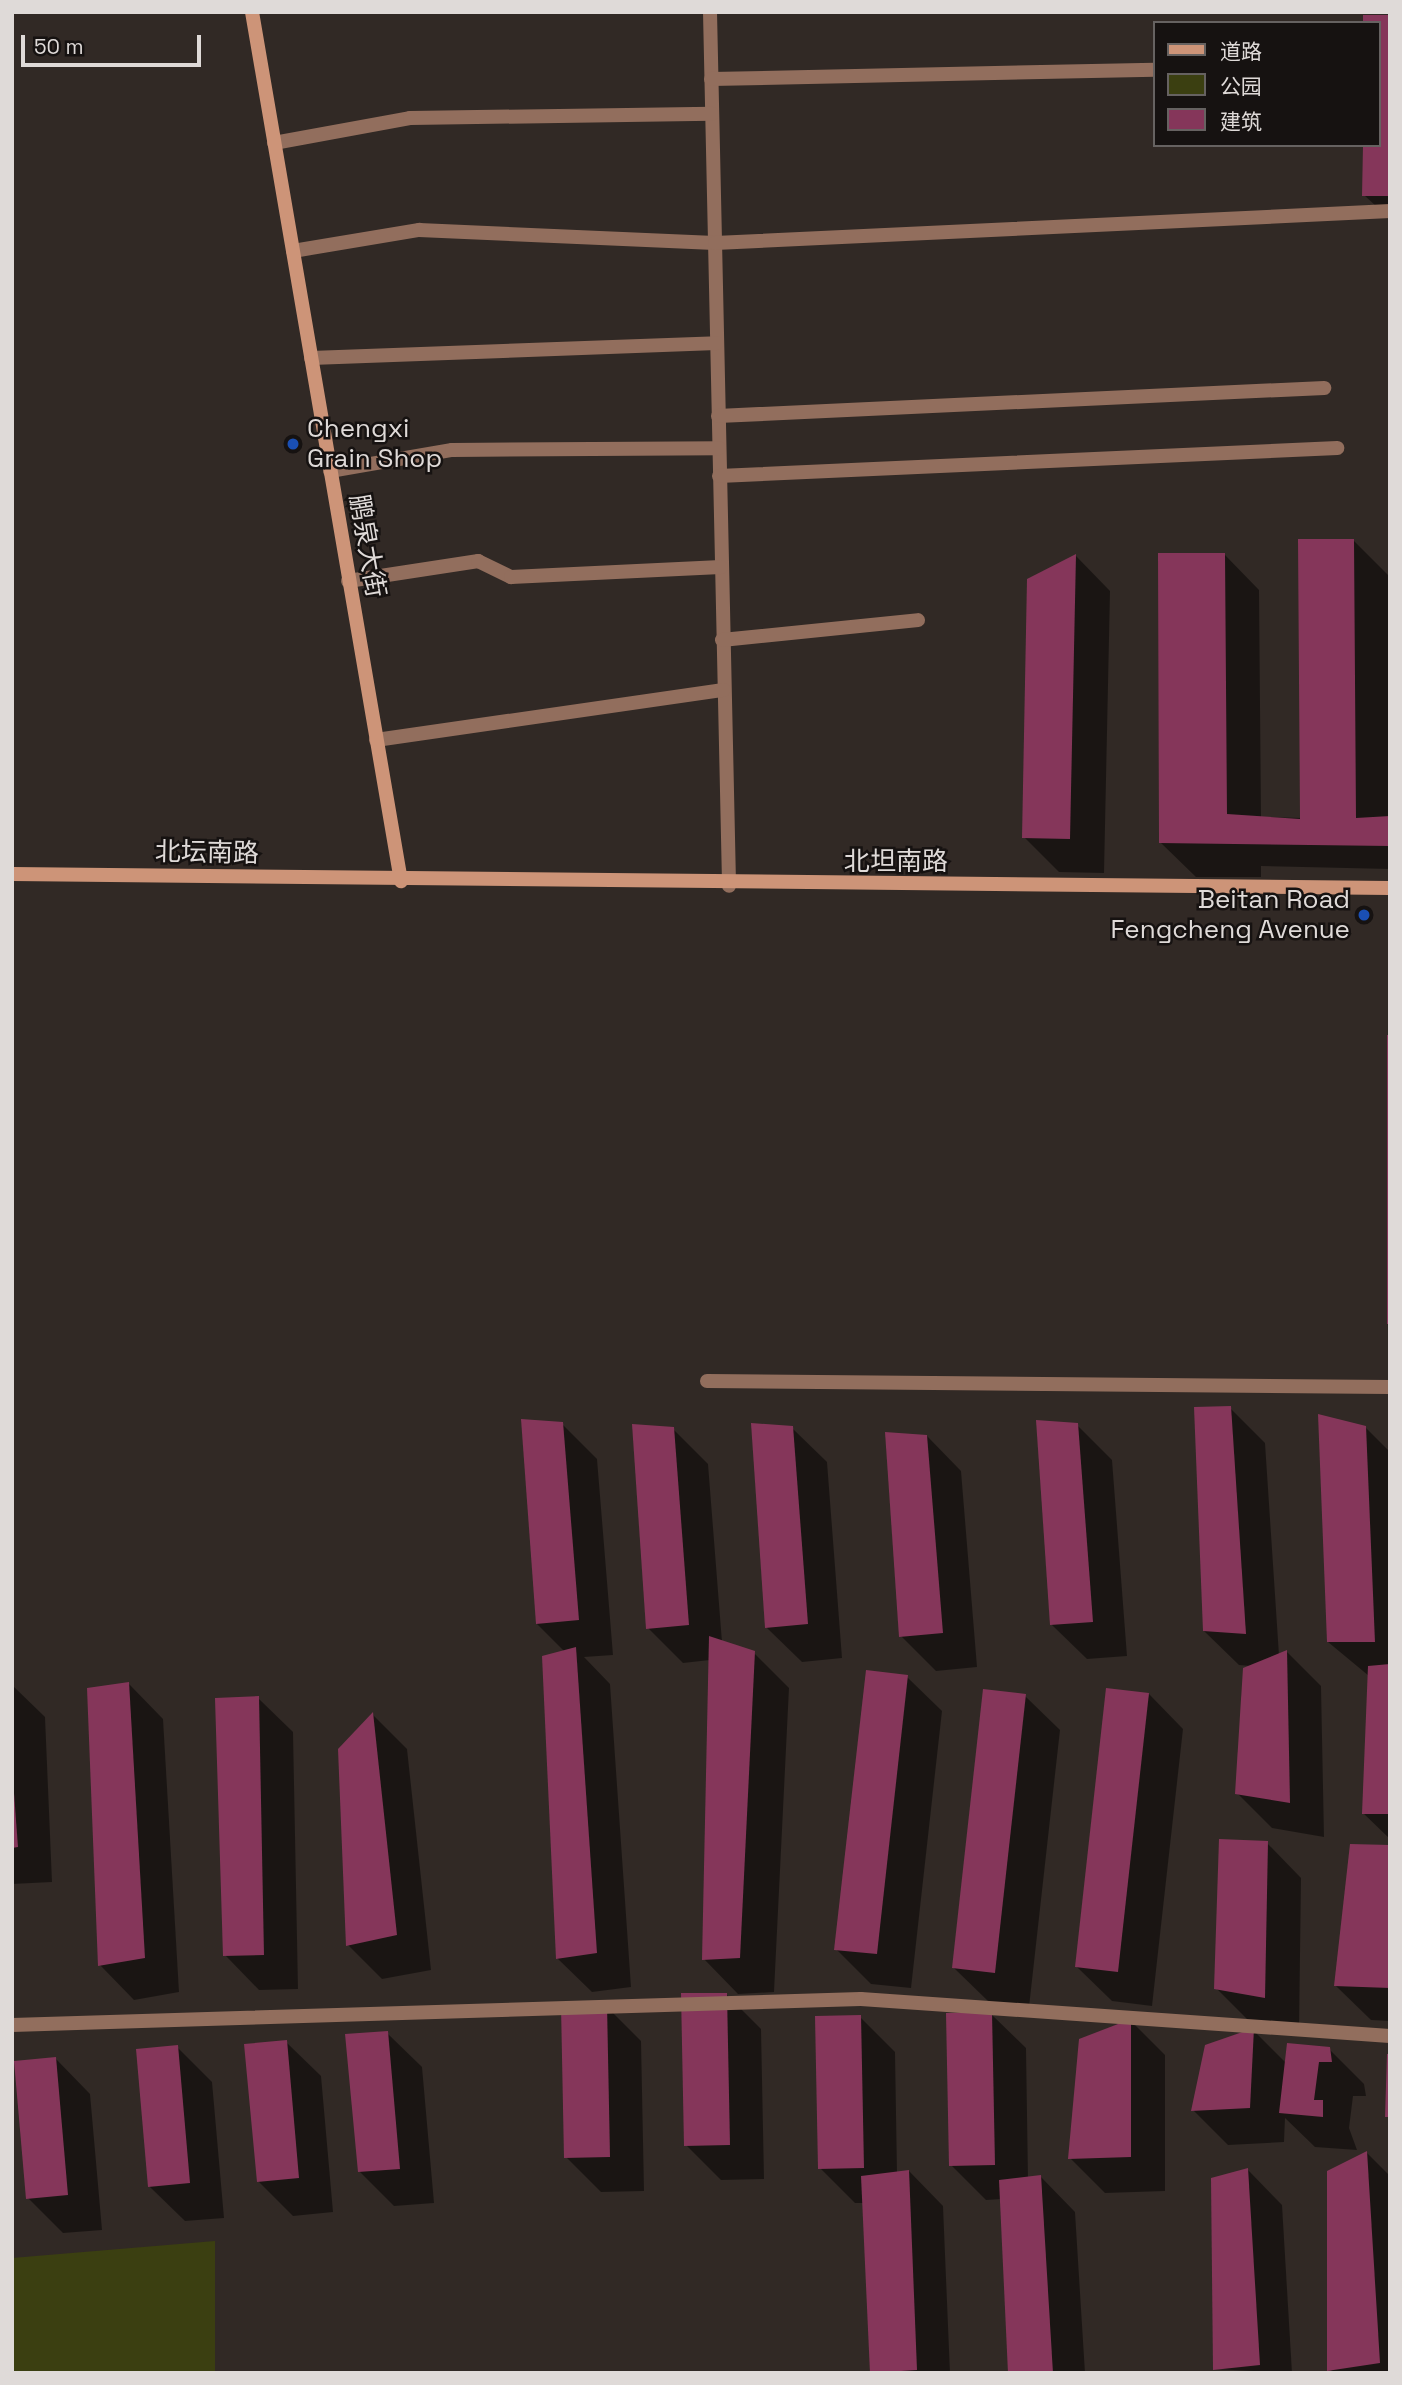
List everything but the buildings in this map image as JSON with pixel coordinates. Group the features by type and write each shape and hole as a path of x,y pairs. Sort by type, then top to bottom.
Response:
{"main road":[{"name":"鹏泉大街","path":"252,12 401,881"},
{"name":"北坛南路","path":"12,874 401,881"},
{"name":"北坦南路","path":"401,881 729,886 1390,888"}],"street":[{"path":"710,12 729,886"},
{"path":"711,79 1154,70"},
{"path":"274,143 410,118 712,114"},
{"path":"293,251 419,230 715,243 1390,211"},
{"path":"311,358 717,343"},
{"path":"718,416 1324,388"},
{"path":"330,471 452,450 719,448"},
{"path":"719,476 1337,448"},
{"path":"348,580 478,561 511,577 721,566"},
{"path":"722,640 918,620"},
{"path":"376,740 723,690"},
{"path":"707,1381 1390,1387"},
{"path":"12,2025 860,1999 1390,2036"}],"green space":[{"path":"215,2241 215,2373 12,2373 12,2258"}],"place":[{"name":"Chengxi Grain Shop","path":"293,444"},
{"name":"Beitan Road Fengcheng Avenue","path":"1364,915"}]}
